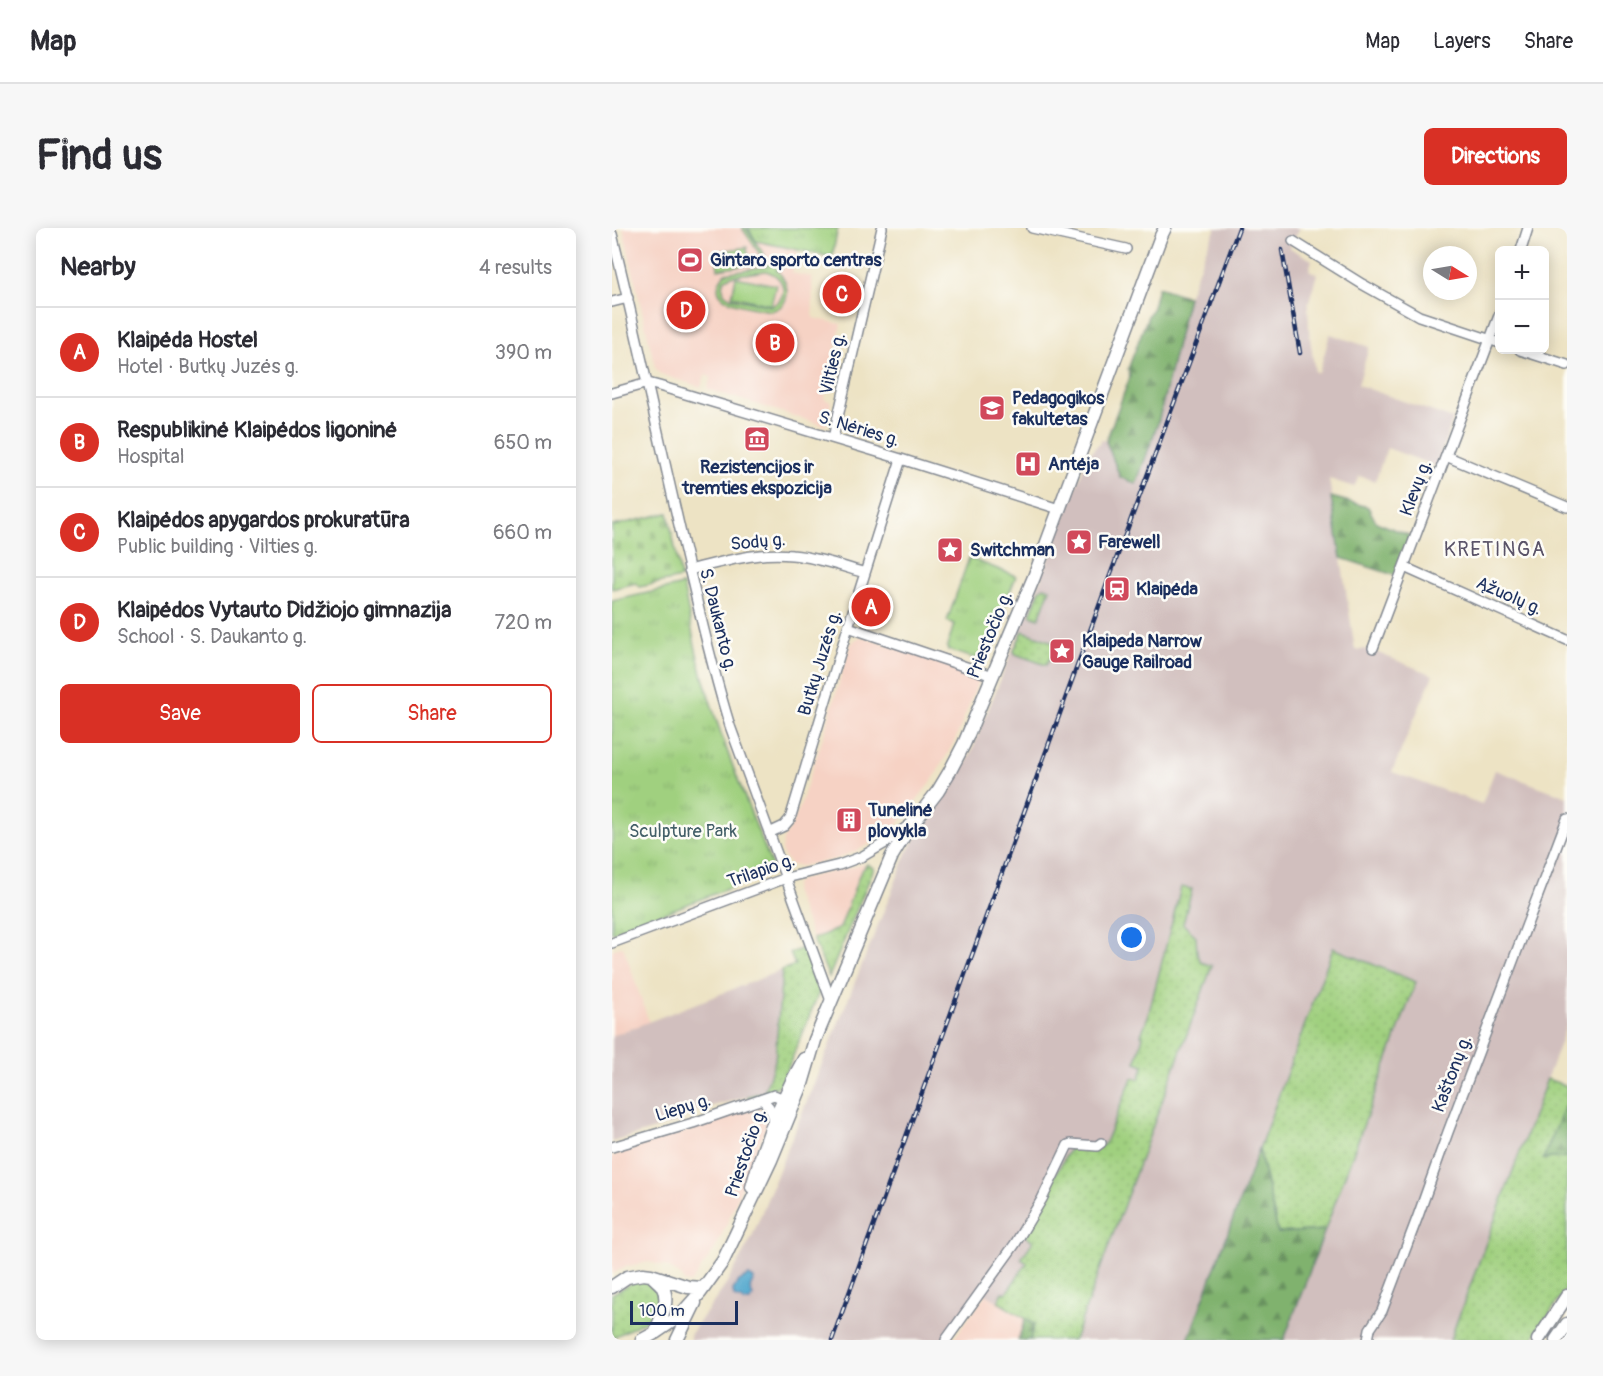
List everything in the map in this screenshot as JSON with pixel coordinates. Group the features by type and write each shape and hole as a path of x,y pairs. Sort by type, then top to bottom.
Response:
{"main road":[{"name":"Priestočio g.","path":"642,1340 675,1320 701,1291 723,1261 771,1160 789,1101 789,1085 815,1040 885,870 899,843 938,791 956,761 993,676 1034,577 1165,228"},
{"name":"Priestočio g.","path":"743,1219 760,1156 775,1120 789,1101"},
{"path":"612,1287 635,1274 651,1275 701,1291 677,1340"},
{"path":"651,1275 663,1287 665,1301 664,1311 655,1333"},
{"path":"1538,1340 1567,1296"},
{"path":"1556,1340 1567,1324"}],"street":[{"name":"Vilties g.","path":"833,438 882,228"},
{"path":"1032,228 1126,249"},
{"path":"1522,246 1528,228"},
{"name":"S. Daukanto g.","path":"612,234 648,383 689,570 720,694 831,1001"},
{"path":"1293,241 1407,310 1436,323 1495,342"},
{"path":"612,302 628,298"},
{"name":"Klevų g.","path":"1372,648 1446,456 1495,342"},
{"path":"1533,354 1567,365"},
{"name":"S. Nėries g.","path":"648,383 1059,509"},
{"path":"612,393 648,383"},
{"path":"1446,456 1567,507"},
{"name":"Butkų Juzės g.","path":"769,833 784,826 790,819 901,459"},
{"name":"Sodų g.","path":"689,570 746,557 776,554 805,556 865,573"},
{"name":"Ąžuolų g.","path":"1404,567 1567,640"},
{"path":"848,627 993,676"},
{"name":"Kaštonų g.","path":"1368,1340 1370,1329 1382,1311 1567,819"},
{"name":"Trilapio g.","path":"612,943 786,878 839,865 862,856 887,842 916,820"},
{"name":"Liepų g.","path":"612,1147 693,1123 774,1095 789,1101"},
{"path":"762,1099 775,1120"},
{"path":"946,1340 1015,1244 1042,1199 1068,1145 1097,1146 1101,1143"}],"shaded area":[{"path":"623,228 747,228 756,241 798,250 792,273 812,277 813,318 841,324 824,399 831,402 826,426 707,389 711,377 705,375 701,387 660,374 655,367"},
{"path":"1216,228 1299,228 1290,248 1312,260 1309,270 1317,274 1308,304 1315,372 1319,373 1330,334 1369,347 1358,385 1453,419 1436,466 1387,448 1375,481 1359,476 1354,487 1329,479 1355,650 1368,649 1433,675 1392,772 1482,804 1495,770 1567,797 1567,1024 1450,1340 1284,1340 1416,982 1333,948 1188,1340 1030,1340 1034,1324 986,1294 975,1294 942,1340 690,1340 690,1335 726,1285 751,1239 908,851 950,791 969,758 1088,456 1102,440 1106,441 1120,477 1136,484 1158,422 1188,297"},
{"path":"860,637 960,669 964,676 978,682 956,738 934,778 898,824 884,837 836,859 801,866 791,865 782,852 783,839 799,809 850,645"},
{"path":"867,864 860,873 840,928 813,939 794,891 796,883 817,875"},
{"path":"623,946 649,1022 612,1036 612,950"},
{"path":"782,970 775,1061 764,1092 691,1112 672,1124 612,1142 612,1036"},
{"path":"756,1107 768,1111 769,1119 726,1226 716,1247 693,1280 690,1283 684,1282 682,1277 668,1267 649,1262 627,1266 612,1274 612,1156"},
{"path":"986,1294 1025,1319 1018,1340 953,1340"}],"green space":[{"path":"742,228 746,228 771,265 781,264 782,268 776,270 784,281 786,299 778,308 771,311 723,298 719,291 719,283 725,273 768,266","holes":["765,271 772,273 781,281 783,292 781,298 771,306 731,298 724,293 722,285 724,280 731,276"]},
{"path":"748,228 838,228 832,257 756,241"},
{"path":"747,247 749,264 718,269 716,252"},
{"path":"736,277 776,285 771,305 732,296"},
{"path":"1158,287 1188,297 1158,423 1136,484 1120,477 1106,441 1130,377 1128,369 1153,307"},
{"path":"1331,497 1368,507 1376,522 1411,536 1397,576 1341,558"},
{"path":"668,513 681,578 640,587 636,583 612,589 612,526"},
{"path":"969,558 1016,576 995,643 986,656 980,660 947,648 954,624 947,621"},
{"name":"Sculpture Park","path":"683,585 705,685 733,766 774,871 612,933 612,601"},
{"path":"1044,587 1050,589 1039,618 1030,615 1040,590"},
{"path":"1023,631 1058,644 1046,665 1015,654 1014,650"},
{"path":"867,864 874,868 829,977 813,939 840,928 860,873"},
{"path":"1181,887 1192,889 1183,924 1196,936 1197,952 1201,962 1212,966 1074,1340 1030,1340 1034,1324 998,1302 1003,1292 1006,1293 1027,1263 1021,1259 1033,1241 1023,1234 1069,1150 1073,1147 1104,1145 1132,1078 1139,1079 1144,1065 1136,1062 1143,1036 1141,1035 1148,1016"},
{"path":"804,948 819,986 819,992 782,1083 761,1097 749,1101 748,1096 764,1092 775,1061 782,970 795,965 790,953"},
{"path":"1333,948 1416,982 1325,1230 1278,1233 1259,1149"},
{"path":"1547,1079 1567,1086 1567,1101 1544,1159 1567,1157 1567,1287 1532,1340 1450,1340"},
{"path":"1567,1101 1567,1157 1543,1159"},
{"path":"1259,1149 1278,1233 1325,1230 1284,1340 1188,1340"},
{"path":"637,1280 654,1285 661,1294 658,1308 649,1319 612,1338 612,1294"},
{"path":"1025,1319 1034,1325 1030,1340 1018,1340"}],"water":[{"path":"749,1276 754,1279 750,1288 753,1297 750,1301 743,1302 734,1297 733,1290 739,1281"}],"railway":[{"path":"832,1340 1239,228"},
{"path":"1282,250 1300,353"}],"place":[{"name":"Gintaro sporto centras","path":"690,260"},
{"name":"Klaipėdos apygardos prokuratūra","path":"842,294"},
{"name":"Klaipėdos Vytauto Didžiojo gimnazija","path":"686,310"},
{"name":"Respublikinė Klaipėdos ligoninė","path":"775,343"},
{"name":"Pedagogikos fakultetas","path":"992,408"},
{"name":"Rezistencijos ir tremties ekspozicija","path":"757,439"},
{"name":"Antėja","path":"1028,464"},
{"name":"Farewell","path":"1079,542"},
{"name":"Switchman","path":"950,550"},
{"name":"Klaipėda","path":"1117,589"},
{"name":"Klaipėda Hostel","path":"871,607"},
{"name":"Klaipeda Narrow Gauge Railroad","path":"1062,651"},
{"name":"Tunelinė plovykla","path":"849,820"}],"district":[{"name":"KRETINGA","path":"1495,549"}]}
